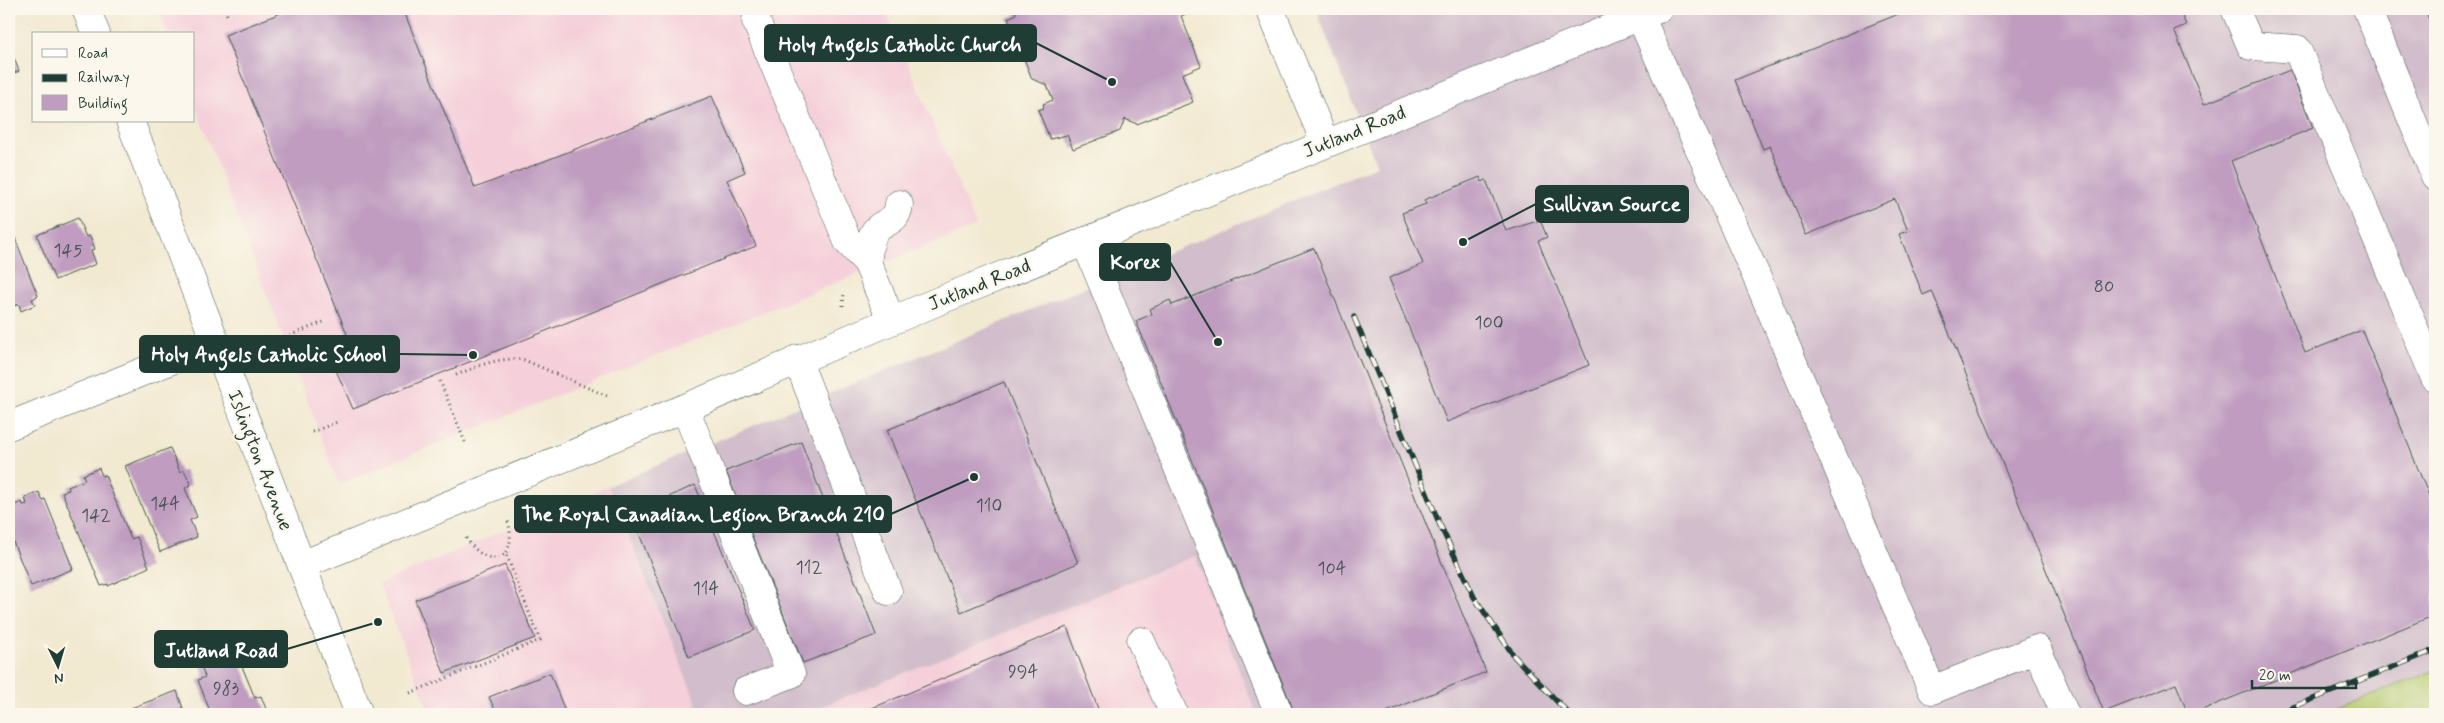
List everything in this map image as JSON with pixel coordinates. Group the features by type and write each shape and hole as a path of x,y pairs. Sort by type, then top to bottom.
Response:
{"street":[{"path":"86,9 95,32"},
{"path":"758,9 756,20 848,242 867,262 891,320"},
{"path":"1270,9 1325,143"},
{"path":"2235,9 2251,46 2297,49 2435,378"},
{"path":"2366,9 2435,176"},
{"path":"1649,13 1758,280 1932,690 2037,649 2066,714"},
{"name":"Jutland Road","path":"302,565 685,408 891,320 1649,13"},
{"name":"Islington Avenue","path":"130,122 359,714"},
{"path":"867,262 873,236 877,229 893,219 898,212 899,204"},
{"path":"1085,241 1279,714"},
{"path":"9,426 216,342"},
{"path":"797,359 888,591"},
{"path":"685,408 791,674 746,691"},
{"path":"1141,641 1174,714"}],"path":[{"path":"225,9 228,18"},
{"path":"276,341 326,321"},
{"path":"456,375 488,362 512,358 524,360 607,396"},
{"path":"440,381 465,442"},
{"path":"312,432 340,421"},
{"path":"410,693 540,640 506,554 511,541 508,522"},
{"path":"466,538 472,548 487,558 506,554"}],"shaded area":[{"path":"158,9 885,9 976,226 339,484 195,106 195,32 167,32"},
{"path":"1316,9 2435,9 2435,670 2324,714 1256,714 1195,556 803,714 701,714 608,486 1377,166"},
{"path":"608,486 701,714 430,714 379,584"},
{"path":"1196,556 1256,714 803,714"}],"green space":[{"path":"2435,670 2435,714 2325,714"}],"building":[{"path":"291,9 403,9 475,188 712,96 745,172 727,180 756,246 353,409 324,343 347,334 225,35"},
{"path":"1017,9 1193,9 1194,11 1181,16 1201,66 1182,74 1193,102 1137,124 1125,119 1120,131 1073,149 1067,135 1050,139 1038,110 1044,108 1043,104 1053,100 1047,85 1032,79 1008,18 1015,15"},
{"path":"1911,9 2179,9 2186,25 2174,30 2204,104 2290,70 2313,128 2231,161 2305,353 2362,330 2435,511 2435,615 2192,714 2188,714 2176,684 2104,712 1932,291 1923,295 1899,234 1908,231 1895,199 1806,235 1770,146 1763,149 1735,80"},
{"path":"2425,9 2435,9 2435,34"},
{"path":"9,45 19,71 9,75"},
{"path":"1480,177 1482,182 1486,180 1506,231 1540,220 1547,237 1538,241 1589,365 1447,422 1389,278 1423,264 1402,213 1426,204 1424,200"},
{"path":"78,218 86,237 90,236 95,249 91,250 96,264 55,280 37,235"},
{"path":"9,229 11,234 13,233 38,296 32,299 35,305 21,311 19,304 9,308"},
{"path":"1314,248 1486,672 1381,714 1295,714 1136,321 1152,314 1150,309 1170,300 1172,305"},
{"path":"1004,382 1078,563 961,612 887,430"},
{"path":"801,442 876,635 803,663 726,471"},
{"path":"170,448 180,472 184,470 191,485 185,488 197,517 190,520 197,537 160,552 125,466"},
{"path":"99,468 102,476 105,475 131,539 137,537 149,567 108,586 108,584 101,586 62,492 69,490 68,487 85,480 83,475"},
{"path":"695,485 755,630 689,657 631,514"},
{"path":"39,492 42,500 45,499 73,569 31,586 9,532 9,507 22,502 23,505 27,504 25,498"},
{"path":"505,565 535,638 444,673 415,600"},
{"path":"1067,627 1100,714 858,714"},
{"path":"234,647 255,698 261,696 266,709 260,711 261,714 211,714 198,680 205,677 199,660"},
{"path":"550,673 566,714 497,714 489,697"},
{"path":"177,691 185,714 134,714 131,708"}],"railway":[{"path":"1354,317 1440,525 1474,597 1514,656 1569,714"},
{"path":"2276,714 2435,650"}],"place":[{"name":"Holy Angels Catholic Church","path":"1112,82"},
{"name":"Sullivan Source","path":"1463,242"},
{"name":"Korex","path":"1218,342"},
{"name":"Holy Angels Catholic School","path":"473,355"},
{"name":"The Royal Canadian Legion Branch 210","path":"974,477"},
{"name":"Jutland Road","path":"378,622"}]}
